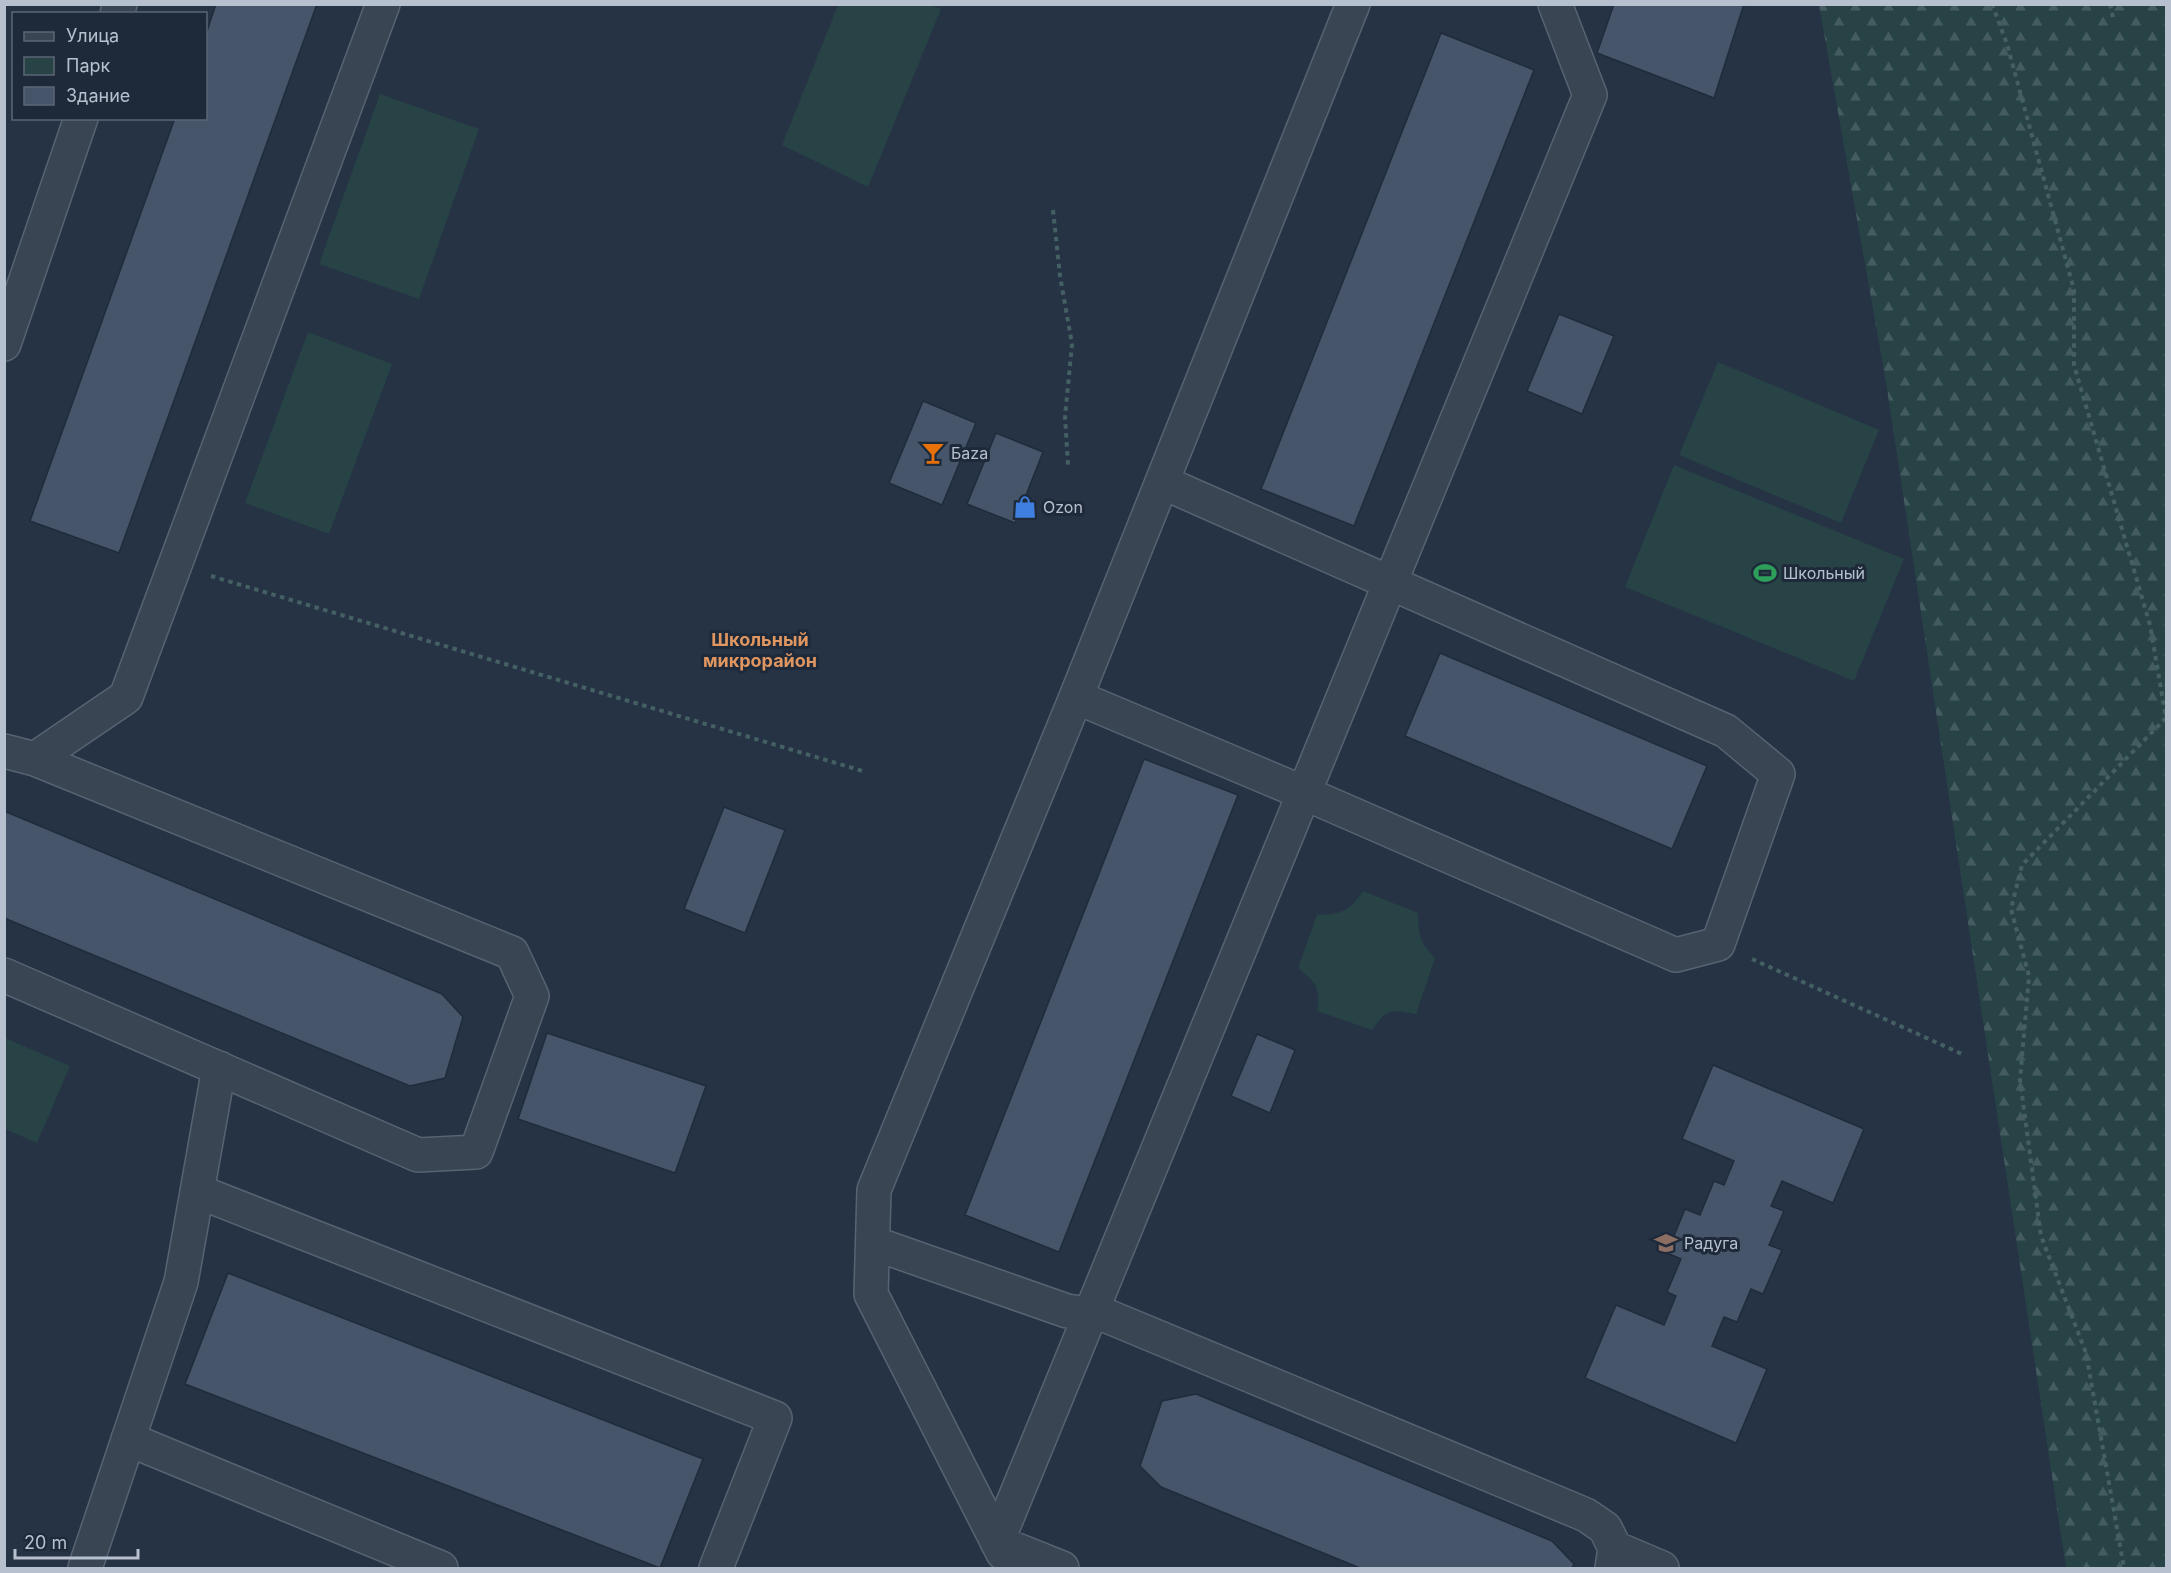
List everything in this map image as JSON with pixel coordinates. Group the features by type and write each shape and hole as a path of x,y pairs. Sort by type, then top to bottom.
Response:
{"street":[{"path":"20,755 126,697 383,4"},
{"path":"1062,1569 1004,1555 872,1294 874,1190 1076,697 1353,4"},
{"path":"1004,1555 1090,1314 1590,95 1555,4"},
{"path":"4,344 80,120"},
{"path":"1076,697 1304,793 1676,955 1718,944 1778,774 1726,731 1162,482"},
{"path":"4,975 418,1155 476,1152 532,996 512,953 20,755"},
{"path":"85,1569 181,1281 219,1068"},
{"path":"197,1191 775,1418 716,1569"},
{"path":"873,1243 1066,1311 1107,1316 1586,1515 1605,1528 1613,1558 1662,1569"},
{"path":"128,1439 441,1569"}],"path":[{"path":"1992,4 2007,44 2074,290 2074,365 2150,626 2166,719 2022,865 2011,909 2029,976 2020,1080 2041,1236 2086,1353 2124,1569"},
{"path":"2110,4 2113,18"},
{"path":"1053,210 1060,276 1072,344 1065,417 1068,465"},
{"path":"175,566 866,772"},
{"path":"1718,944 1962,1054"}],"green space":[{"path":"928,4 941,9 868,187 782,145 838,5"},
{"path":"1819,5 2166,5 2166,1568 2066,1568 1886,382"},
{"path":"380,94 479,129 419,299 319,264"},
{"path":"308,332 392,364 329,534 245,503"},
{"path":"1718,362 1879,430 1841,523 1679,455"},
{"name":"Школьный","path":"1674,465 1904,559 1854,681 1625,587"},
{"path":"1363,891 1418,913 1421,938 1435,958 1416,1014 1401,1011 1390,1012 1381,1018 1372,1030 1317,1011 1316,986 1298,968 1317,915 1332,914 1349,908"},
{"path":"5,1038 70,1066 37,1143 5,1129"}],"building":[{"path":"216,4 317,4 119,553 30,521 174,120 207,120 207,31"},
{"path":"1614,4 1744,4 1714,98 1597,53"},
{"path":"1441,33 1534,70 1354,526 1261,489"},
{"path":"1559,314 1614,336 1582,414 1527,391"},
{"name":"Баza","path":"923,401 976,423 942,505 889,483"},
{"path":"996,433 1043,452 1015,523 967,504"},
{"path":"1440,653 1707,766 1672,849 1405,736"},
{"path":"1144,759 1238,795 1059,1252 965,1215"},
{"path":"724,807 785,830 745,933 684,909"},
{"path":"4,811 442,994 463,1017 445,1078 410,1086 4,918"},
{"path":"547,1033 706,1086 675,1173 518,1119"},
{"path":"1257,1034 1295,1050 1270,1113 1231,1096"},
{"path":"1713,1065 1864,1129 1833,1203 1782,1181 1771,1206 1784,1211 1769,1245 1782,1250 1763,1294 1751,1289 1737,1322 1724,1317 1712,1346 1767,1369 1736,1443 1585,1378 1616,1305 1664,1325 1676,1296 1667,1292 1681,1259 1667,1253 1685,1209 1700,1215 1714,1181 1724,1185 1734,1161 1682,1139"},
{"path":"228,1273 703,1459 660,1568 185,1384"},
{"path":"1196,1394 1552,1541 1574,1564 1572,1568 1360,1568 1161,1487 1140,1466 1162,1401"}],"place":[{"name":"Баza","path":"933,453"},
{"name":"Ozon","path":"1025,507"},
{"name":"Школьный","path":"1765,573"},
{"name":"Радуга","path":"1666,1243"}],"district":[{"name":"Школьный микрорайон","path":"760,650"}]}
